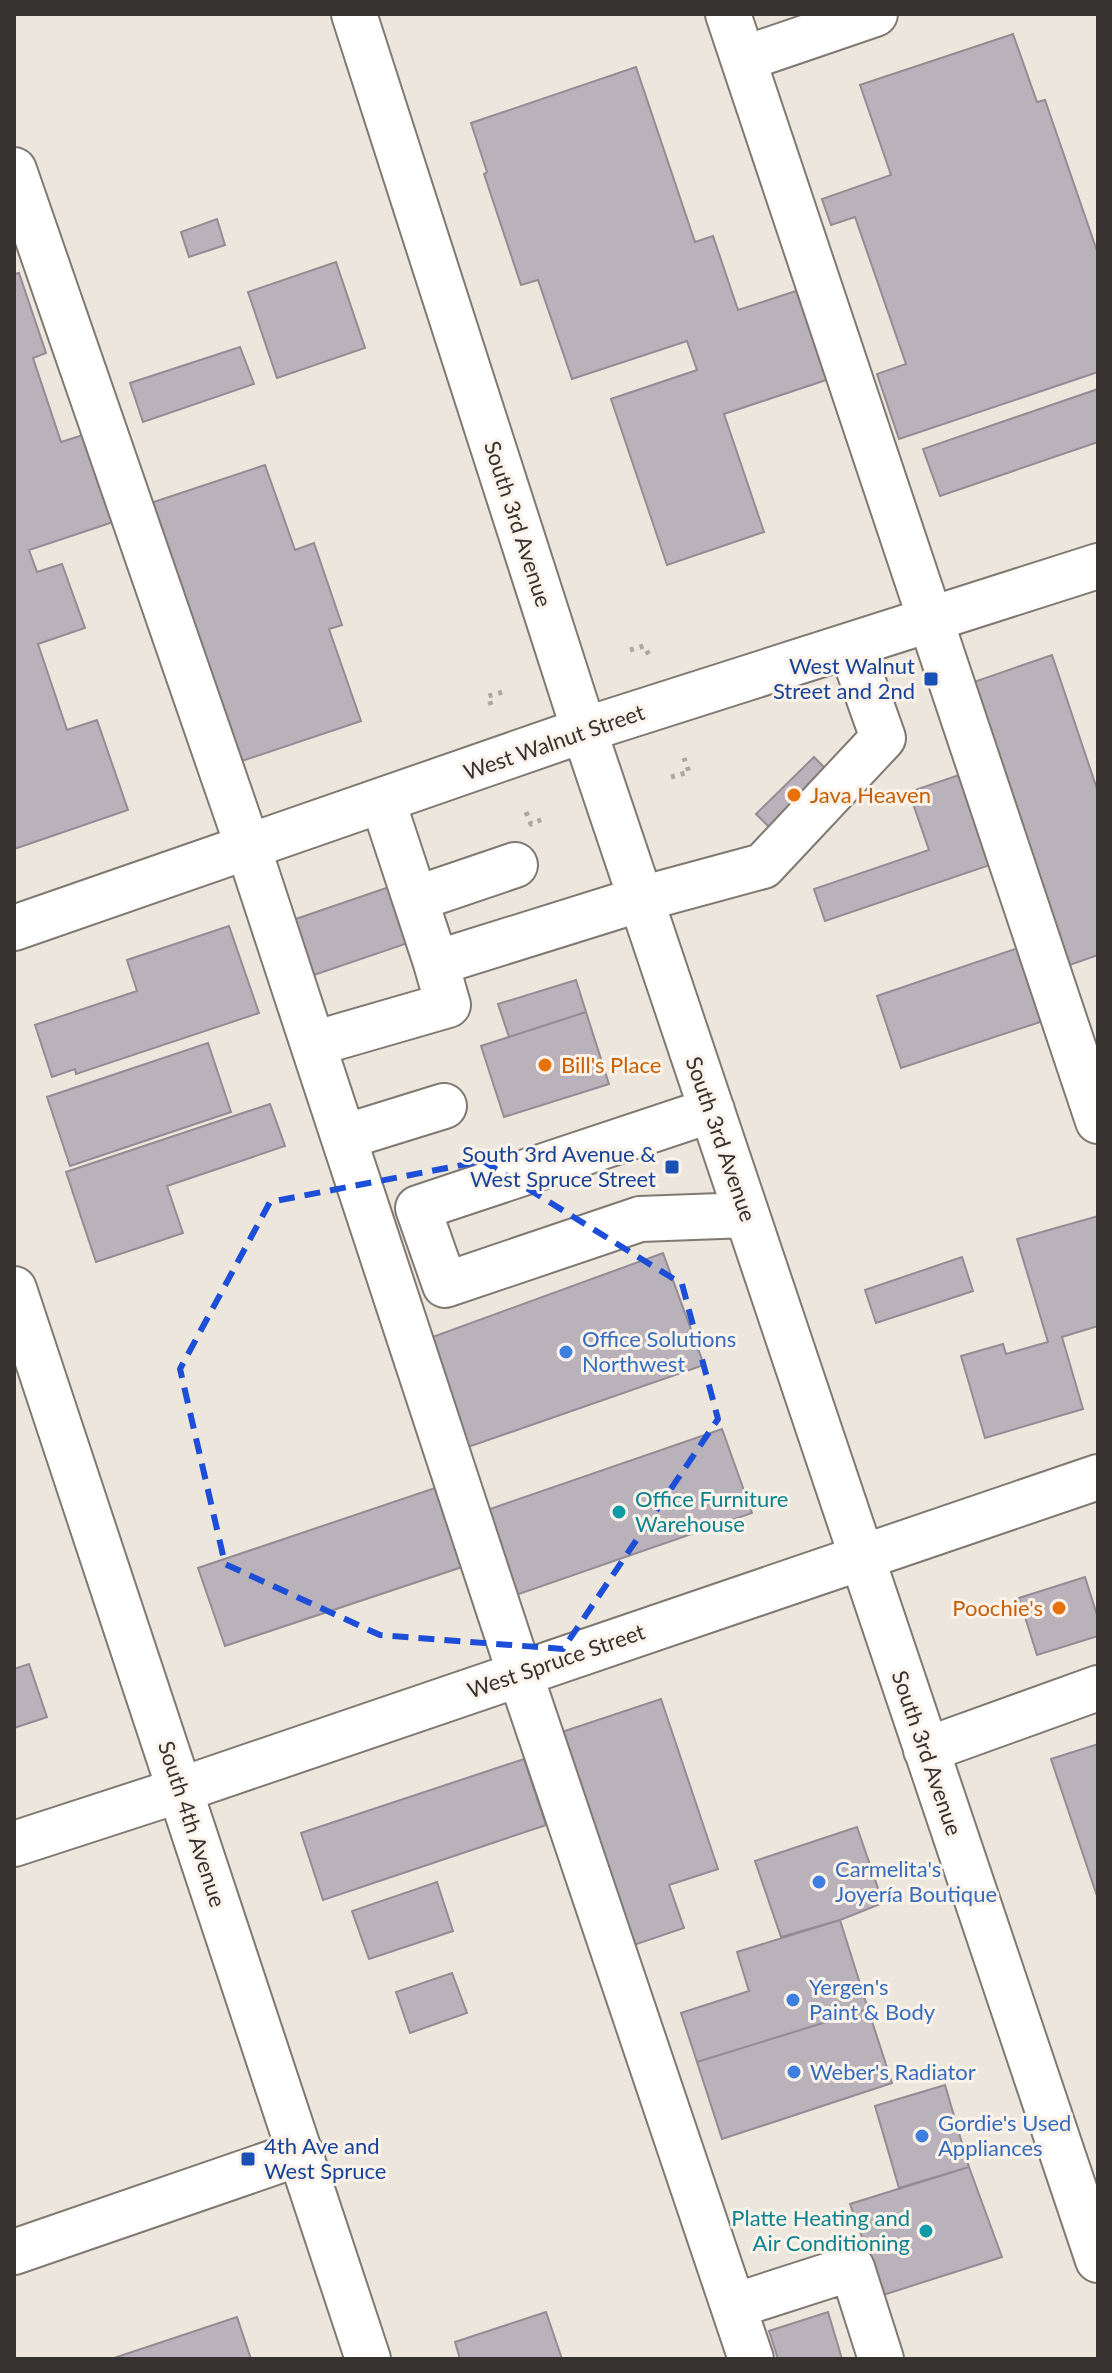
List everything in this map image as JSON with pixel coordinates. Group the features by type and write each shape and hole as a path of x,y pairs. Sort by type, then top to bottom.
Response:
{"street":[{"name":"South 3rd Avenue","path":"354,14 584,730 1098,2260"},
{"path":"728,14 1098,1121"},
{"path":"743,59 875,14"},
{"path":"14,170 22,221 248,847 520,1674 751,2359"},
{"name":"West Walnut Street","path":"14,928 584,730 1097,570"},
{"path":"436,963 641,899 763,866 883,738 850,645"},
{"path":"313,1044 448,1005 383,802"},
{"path":"415,899 515,865"},
{"path":"344,1137 444,1106"},
{"path":"712,1110 418,1208 445,1285 640,1219 747,1215"},
{"name":"South 4th Avenue","path":"14,1289 368,2359"},
{"name":"West Spruce Street","path":"14,1844 1098,1477"},
{"path":"926,1750 1098,1688"},
{"path":"14,2252 301,2153"},
{"path":"734,2306 852,2268 881,2359"}],"path":[{"path":"630,650 644,646 649,655"},
{"path":"491,705 488,696 503,692"},
{"path":"671,777 689,772 684,758"},
{"path":"526,812 531,824 543,819"}],"highlighted area":[{"path":"483,1161 682,1284 718,1419 563,1649 380,1635 225,1564 180,1369 270,1202"}],"building":[{"path":"1013,34 1037,102 1045,100 1098,254 1098,372 899,439 877,374 906,364 855,217 831,225 822,199 891,175 860,85"},
{"path":"636,67 695,242 713,236 738,310 805,288 835,377 724,414 764,532 667,565 611,399 697,370 687,341 572,379 538,280 521,285 484,174 487,172 471,123"},
{"path":"217,219 225,245 189,257 181,232"},
{"path":"336,262 365,348 277,378 248,292"},
{"path":"19,273 46,353 33,358 61,442 83,435 113,522 29,550 37,572 62,564 85,628 38,644 67,730 97,720 128,810 14,849 14,274"},
{"path":"240,347 254,384 143,422 130,383"},
{"path":"1098,389 1098,442 940,496 923,449"},
{"path":"265,465 295,550 314,543 342,625 329,629 361,721 236,763 148,504"},
{"path":"1052,655 1098,792 1098,955 1064,967 968,684"},
{"name":"Java Heaven","path":"814,757 832,775 774,832 756,814"},
{"path":"959,775 990,865 825,921 814,889 929,850 909,792"},
{"path":"389,887 408,943 311,976 293,920"},
{"path":"229,926 259,1013 76,1074 75,1069 52,1077 35,1025 137,991 127,960"},
{"path":"1018,948 1043,1021 901,1068 877,996"},
{"path":"576,980 586,1012 509,1037 498,1004"},
{"name":"Bill's Place","path":"586,1012 609,1084 504,1117 481,1046"},
{"path":"208,1043 231,1112 70,1166 47,1097"},
{"path":"270,1104 285,1146 167,1186 183,1233 96,1262 66,1172"},
{"path":"1098,1216 1098,1326 1062,1337 1083,1409 985,1438 961,1356 1003,1344 1006,1354 1048,1342 1017,1239"},
{"name":"Office Solutions Northwest","path":"663,1253 704,1365 468,1447 427,1339"},
{"path":"962,1257 973,1291 876,1323 865,1290"},
{"name":"Office Furniture Warehouse","path":"722,1429 752,1513 516,1595 487,1510"},
{"path":"438,1487 465,1566 225,1646 198,1568"},
{"name":"Poochie's","path":"1085,1577 1098,1618 1098,1636 1037,1655 1019,1598"},
{"path":"29,1664 47,1717 14,1728 14,1669"},
{"path":"661,1699 718,1869 669,1885 684,1928 631,1946 559,1733"},
{"path":"1098,1744 1098,1899 1051,1759"},
{"path":"524,1759 546,1825 323,1900 301,1833"},
{"name":"Carmelita's Joyería Boutique","path":"857,1827 883,1903 840,1920 781,1937 755,1861"},
{"path":"437,1882 453,1931 369,1959 352,1911"},
{"name":"Yergen's Paint & Body","path":"840,1920 868,2009 697,2062 681,2013 749,1991 737,1952"},
{"path":"452,1973 467,2013 410,2033 396,1992"},
{"name":"Weber's Radiator","path":"868,2009 892,2083 722,2139 697,2062"},
{"name":"Gordie's Used Appliances","path":"945,2085 969,2167 899,2188 875,2106"},
{"name":"Platte Heating and Air Conditioning","path":"969,2167 1002,2257 883,2295 850,2204"},
{"path":"546,2312 562,2359 460,2359 455,2342"},
{"path":"828,2312 842,2359 778,2359 769,2331"},
{"path":"237,2317 251,2359 111,2359"}],"place":[{"name":"West Walnut Street and 2nd","path":"931,679"},
{"name":"Java Heaven","path":"794,795"},
{"name":"Bill's Place","path":"545,1065"},
{"name":"South 3rd Avenue & West Spruce Street","path":"672,1167"},
{"name":"Office Solutions Northwest","path":"566,1352"},
{"name":"Office Furniture Warehouse","path":"619,1512"},
{"name":"Poochie's","path":"1059,1608"},
{"name":"Carmelita's Joyería Boutique","path":"819,1882"},
{"name":"Yergen's Paint & Body","path":"793,2000"},
{"name":"Weber's Radiator","path":"794,2072"},
{"name":"Gordie's Used Appliances","path":"922,2136"},
{"name":"4th Ave and West Spruce","path":"248,2159"},
{"name":"Platte Heating and Air Conditioning","path":"926,2231"}]}
